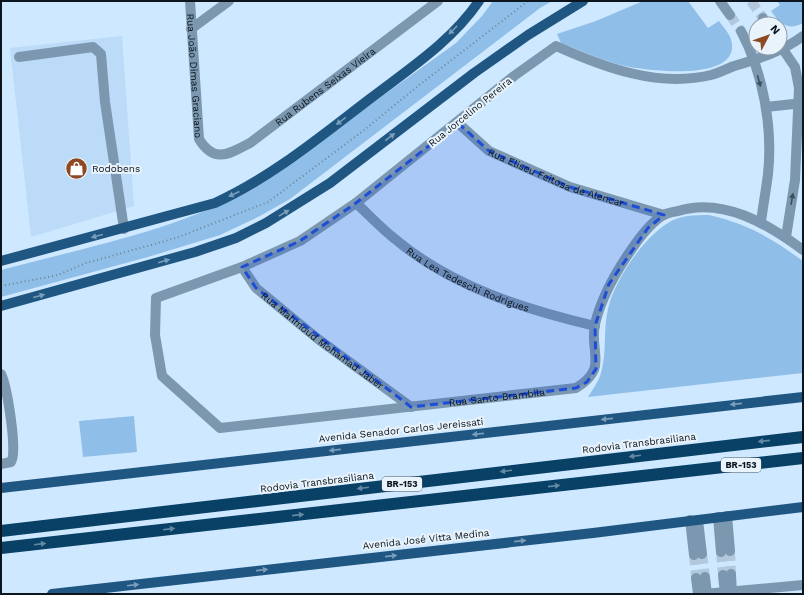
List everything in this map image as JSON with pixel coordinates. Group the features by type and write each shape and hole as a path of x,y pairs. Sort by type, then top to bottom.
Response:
{"highway":[{"name":"Rodovia Transbrasiliana","path":"1,531 803,437"},
{"name":"BR-153","path":"1,548 803,458"}],"main road":[{"path":"1,261 124,229 215,203 239,192 291,158 420,60 471,13 479,1"},
{"path":"1,306 195,252 236,238 266,223 330,183 474,73 522,39 582,1"},
{"name":"Avenida Senador Carlos Jereissati","path":"1,488 803,397"},
{"name":"Avenida José Vitta Medina","path":"52,594 803,507"}],"street":[{"name":"Rua João Dimas Graciano","path":"190,1 199,139 205,150"},
{"path":"191,29 229,1"},
{"name":"Rua Rubens Seixas Vieira","path":"205,150 214,155 226,154 250,143 438,1"},
{"path":"723,2 730,15"},
{"path":"740,31 753,61 766,107 769,140 768,172 761,222"},
{"name":"Rua Jorcelino Pereira","path":"788,44 803,36"},
{"name":"Rua Jorcelino Pereira","path":"156,298 242,267 300,241 356,203 458,123 514,76 556,46 593,63 630,74 666,78 690,78 711,75 753,61 763,56"},
{"path":"19,57 93,47 101,54 105,102 124,229"},
{"path":"787,56 795,67 803,74"},
{"path":"786,237 795,180 800,103 795,67"},
{"path":"766,107 800,103"},
{"name":"Rua Eliseu Feitosa de Alencar","path":"458,123 489,151 570,187 664,215"},
{"name":"Rua Lea Tedeschi Rodrigues","path":"356,203 395,239 438,269 470,287 547,315 595,326"},
{"name":"Rua Santo Brambila","path":"156,298 155,335 162,376 220,428 576,388 587,382 596,369 595,326 609,284 648,228 664,215 686,208 710,206 761,222 786,237 803,250"},
{"name":"Rua Mahmoud Mohamad Jaber","path":"242,267 256,288 318,339 411,407"},
{"path":"1,374 9,405 14,459 11,462 1,464"},
{"path":"722,517 725,552"},
{"path":"694,520 698,554"},
{"path":"727,574 729,593"},
{"path":"698,594 701,577 707,594"},
{"path":"704,594 729,593 803,585"}],"highlighted area":[{"path":"458,123 489,151 570,187 664,215 648,228 609,284 595,326 596,369 587,382 576,388 411,407 256,288 242,267 300,241 356,203"}],"shaded area":[{"path":"493,1 552,1 540,8 290,199 260,216 220,235 148,257 1,297 1,270 99,245 164,226 227,201 257,186 456,43 482,16"},
{"path":"643,1 688,1 708,28 719,21 727,32 732,44 730,56 721,64 707,69 673,71 641,69 612,62 561,43 557,34 596,21"},
{"path":"777,1 803,1 803,23 788,26 788,16 775,16 771,11 780,5"},
{"name":"Rodobens","path":"122,36 134,206 31,237 10,48"},
{"path":"693,215 709,215 747,227 780,245 803,261 803,373 588,397 601,373 604,358 608,309 616,286 623,273 649,239 668,223 673,220"},
{"path":"134,416 137,452 83,457 79,421"}],"tunnel":[{"path":"751,1 762,16"},
{"path":"730,15 741,31"},
{"path":"730,551 731,574"},
{"path":"721,552 723,575"},
{"path":"702,554 705,577"},
{"path":"694,555 696,578"}],"place":[{"name":"Rodobens","path":"77,168"}]}
